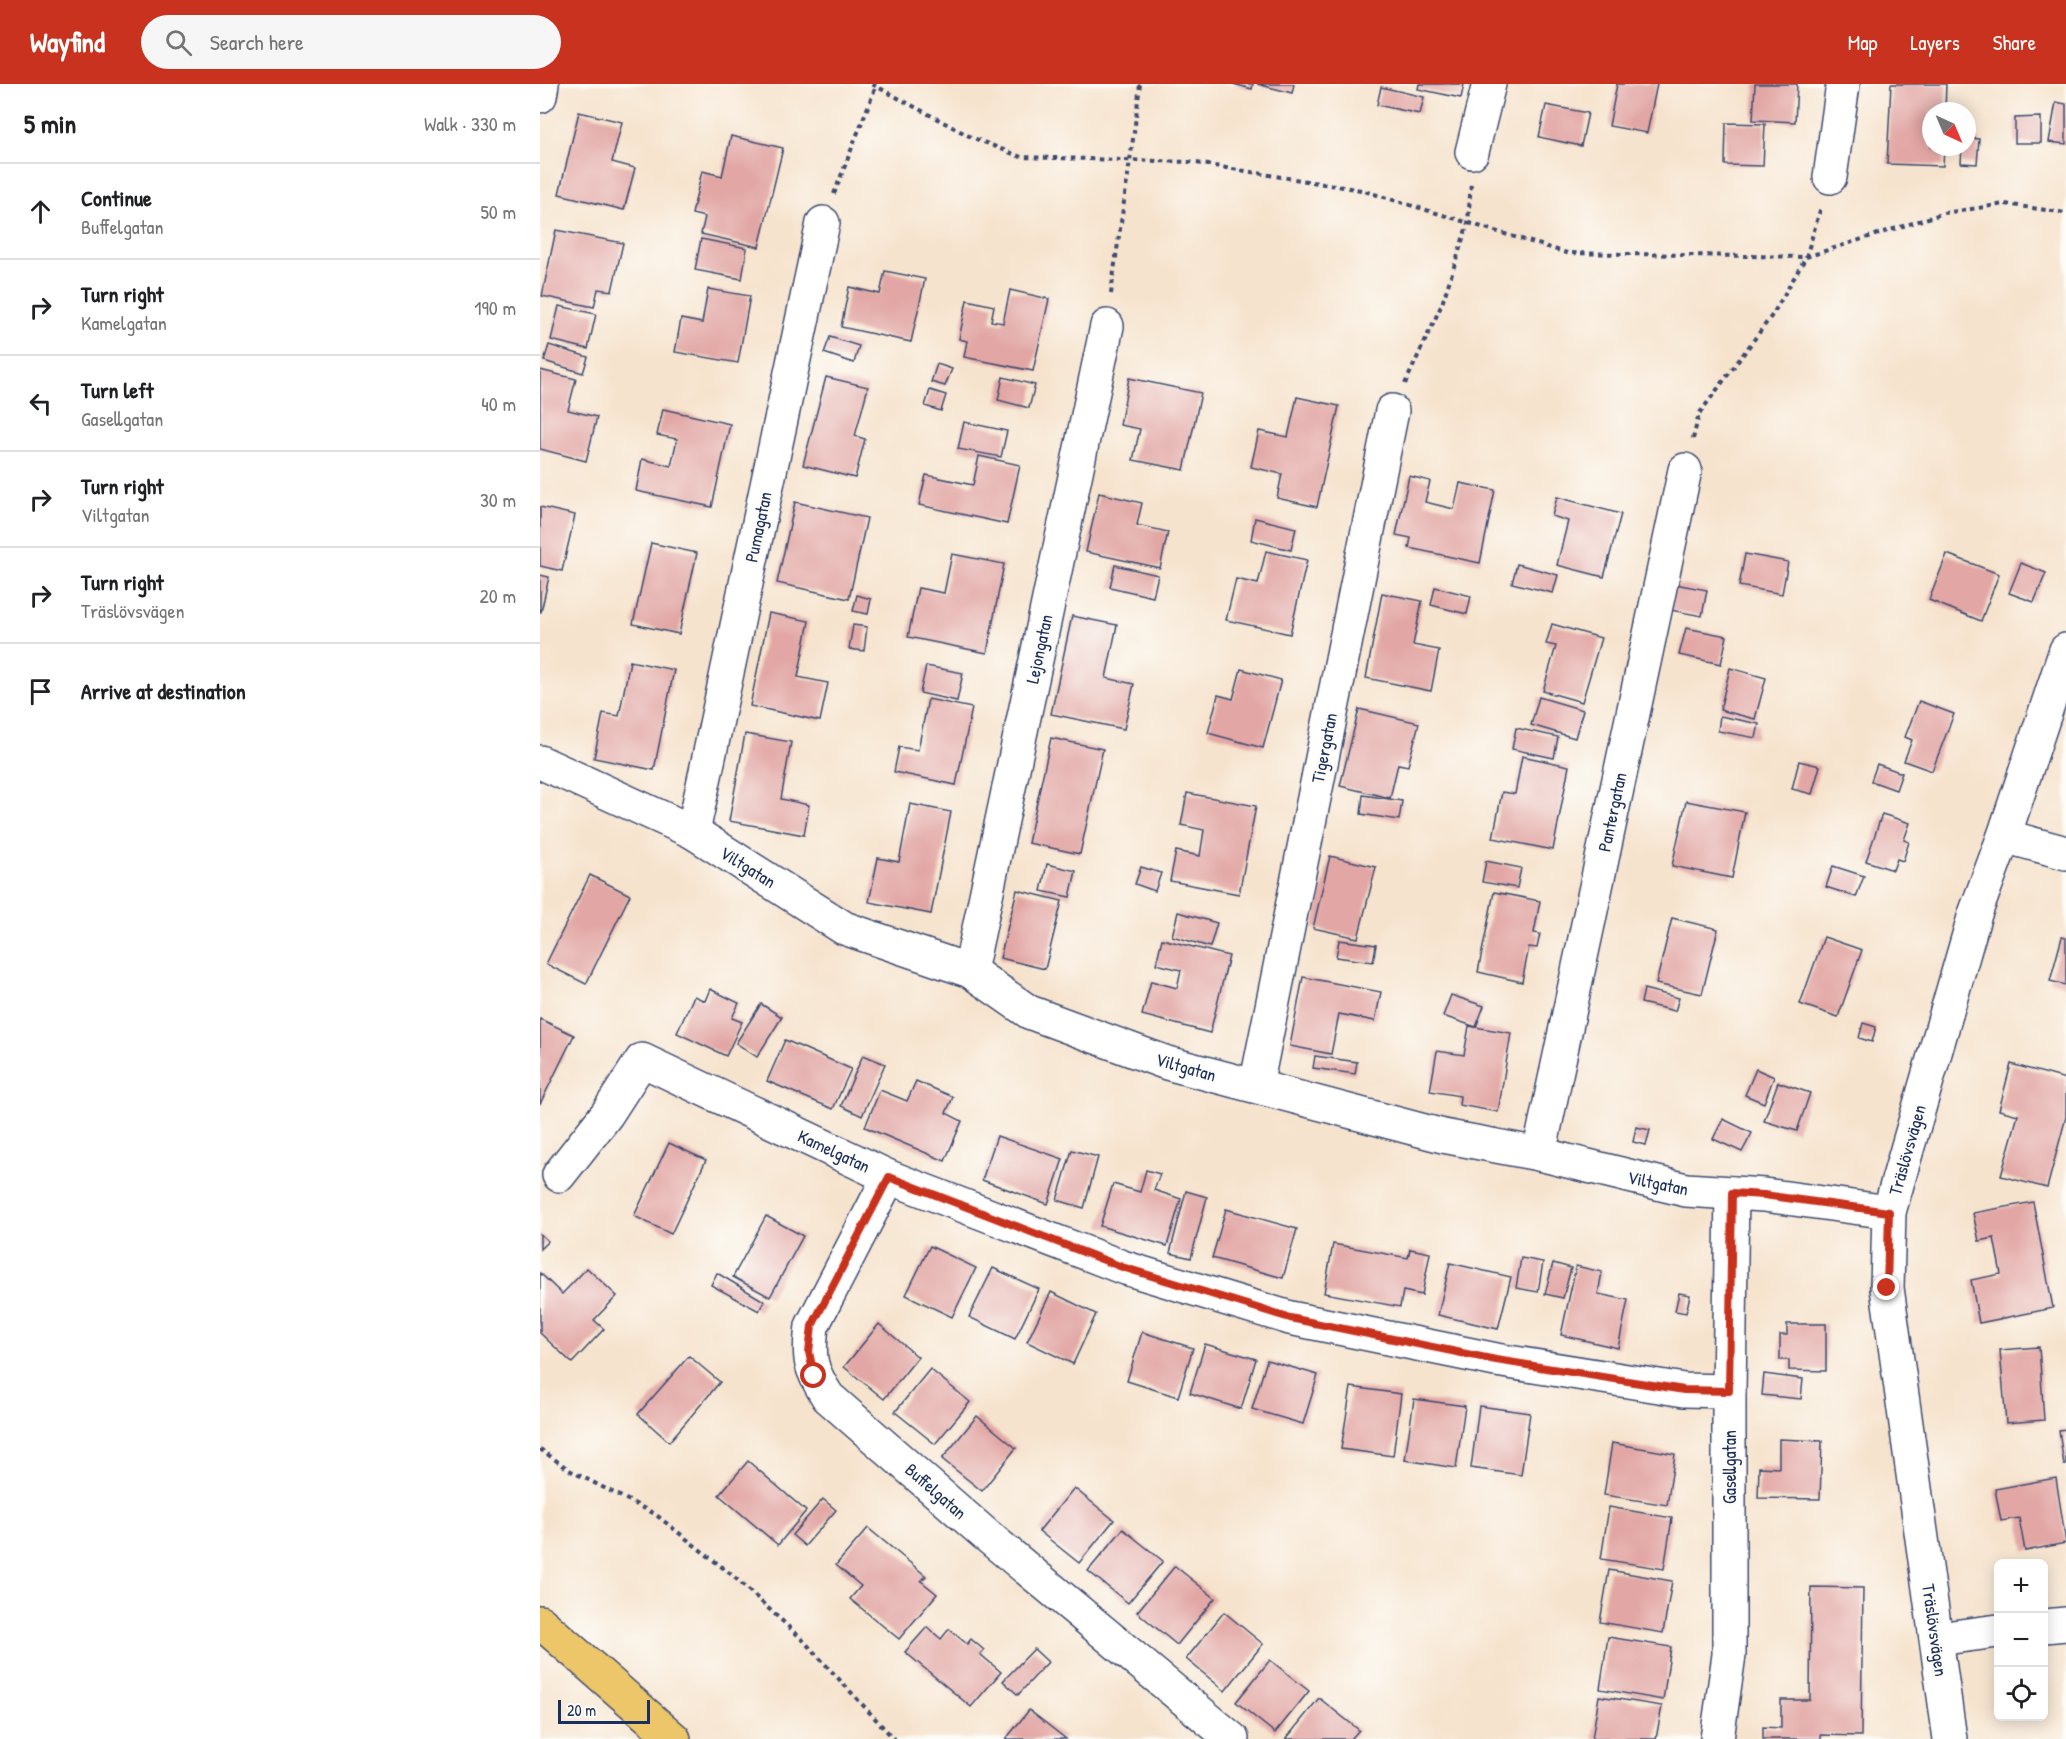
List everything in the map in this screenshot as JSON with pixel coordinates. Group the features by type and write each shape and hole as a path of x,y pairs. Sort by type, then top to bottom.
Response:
{"main road":[{"path":"540,1622 674,1739"}],"street":[{"path":"540,96 542,84"},
{"path":"1472,152 1489,84"},
{"path":"1830,177 1844,84"},
{"name":"Pumagatan","path":"693,832 823,223"},
{"name":"Lejongatan","path":"970,972 1107,326"},
{"name":"Tigergatan","path":"1256,1086 1392,411"},
{"name":"Pantergatan","path":"1539,1154 1684,470"},
{"name":"Träslövsvägen","path":"1950,1739 1887,1288 1889,1212 1975,914 2004,836 2066,650"},
{"name":"Viltgatan","path":"540,762 693,832 844,928 970,972 1029,1012 1167,1063 1443,1136 1539,1154 1686,1190 1764,1195 1889,1212"},
{"path":"2004,836 2066,853"},
{"name":"Kamelgatan","path":"559,1175 607,1114 642,1060 889,1177 1122,1267 1290,1318 1496,1360 1684,1390 1729,1391"},
{"name":"Buffelgatan","path":"889,1177 812,1326 809,1352 814,1376 828,1397 976,1526 1232,1739"},
{"name":"Gasellgatan","path":"1717,1739 1729,1656 1732,1193"},
{"path":"2048,1626 2066,1624"},
{"path":"1937,1639 1994,1632"}],"path":[{"path":"1107,326 1140,84"},
{"path":"823,223 874,85 971,137 1021,157 1190,162 1360,190 1567,253 1806,258 1944,213 2005,204 2066,213"},
{"path":"1392,411 1442,304 1468,223 1472,152"},
{"path":"1684,470 1700,414 1773,314 1806,258 1830,177"},
{"path":"540,1449 571,1471 655,1514 732,1575 802,1639 894,1739"}],"building":[{"path":"1233,84 1253,84 1252,89"},
{"path":"1257,84 1294,84 1292,93"},
{"path":"1419,84 1464,84 1461,98 1418,89"},
{"path":"1617,84 1657,84 1647,133 1609,126"},
{"path":"1755,84 1797,84 1795,122 1753,120"},
{"path":"1891,84 1946,84 1945,102 1922,102 1922,156 1944,156 1943,166 1887,164"},
{"path":"1381,87 1424,97 1420,114 1377,105"},
{"path":"2056,102 2066,104 2066,144 2049,142"},
{"path":"1546,105 1588,113 1581,146 1539,137"},
{"path":"579,112 622,122 612,162 635,168 624,210 559,194"},
{"path":"2041,117 2041,143 2015,143 2015,118"},
{"path":"1726,123 1765,124 1763,166 1725,165"},
{"path":"731,136 783,148 759,247 701,234 705,217 692,214 702,171 722,176"},
{"path":"1976,139 1979,139 1977,164 1961,163 1961,156 1976,156"},
{"path":"556,230 623,243 612,291 598,289 594,307 542,296"},
{"path":"701,239 747,248 742,279 695,270"},
{"path":"885,271 925,279 911,342 841,327 849,287 880,294"},
{"path":"708,289 750,296 738,363 675,352 681,319 702,323"},
{"path":"1010,290 1049,299 1033,371 964,357 967,341 959,339 967,300 994,306 991,321 1003,323"},
{"path":"559,306 596,314 588,349 551,340"},
{"path":"830,337 859,346 854,363 824,353"},
{"path":"549,345 588,357 583,373 544,361"},
{"path":"937,364 952,369 945,386 931,382"},
{"path":"540,370 576,379 568,410 597,417 586,461 540,449"},
{"path":"826,377 868,387 855,436 865,439 855,478 803,465"},
{"path":"1003,377 1035,385 1029,408 998,400"},
{"path":"1129,378 1201,393 1184,470 1133,460 1140,429 1120,425"},
{"path":"930,390 946,395 941,411 925,406"},
{"path":"1297,397 1339,406 1317,507 1277,498 1282,474 1251,467 1259,431 1288,437"},
{"path":"663,409 730,424 712,507 636,491 642,459 671,466 677,439 657,435"},
{"path":"964,422 1007,431 1001,457 958,449"},
{"path":"979,456 1020,465 1007,524 919,505 926,475 973,485"},
{"path":"1409,476 1430,481 1425,502 1454,509 1460,483 1495,490 1480,563 1409,548 1411,538 1396,535"},
{"path":"1099,493 1142,503 1137,525 1168,532 1160,568 1086,552"},
{"path":"1557,497 1621,514 1604,577 1557,565 1568,521 1552,516"},
{"path":"795,502 867,518 849,599 777,583"},
{"path":"540,507 575,515 562,571 540,566"},
{"path":"1255,518 1296,528 1291,550 1251,540"},
{"path":"651,543 697,553 679,634 633,624"},
{"path":"1266,551 1307,560 1290,634 1226,620 1236,579 1258,584"},
{"path":"952,554 1004,564 987,653 908,637 918,588 944,593"},
{"path":"1745,554 1788,562 1782,594 1739,586"},
{"path":"1947,554 1999,574 1981,621 1929,600"},
{"path":"2021,563 2046,573 2034,602 2009,593"},
{"path":"1517,564 1558,575 1553,593 1512,583"},
{"path":"1115,565 1158,575 1153,597 1110,587"},
{"path":"540,575 549,577 541,612 540,612"},
{"path":"1675,584 1707,590 1702,616 1670,610"},
{"path":"1435,587 1471,596 1467,614 1431,605"},
{"path":"1382,593 1422,601 1413,645 1439,650 1431,691 1366,678"},
{"path":"857,595 871,599 868,614 853,611"},
{"path":"769,613 809,621 798,677 828,683 820,721 750,706"},
{"path":"1072,616 1117,625 1106,678 1134,684 1124,729 1051,714"},
{"path":"1552,624 1601,638 1582,702 1543,691 1556,646 1546,644"},
{"path":"853,625 867,627 864,651 849,649"},
{"path":"1686,628 1727,636 1721,664 1679,655"},
{"path":"630,661 674,670 654,770 594,758 603,713 619,716"},
{"path":"926,666 963,673 957,701 920,693"},
{"path":"1730,668 1766,678 1755,719 1720,710"},
{"path":"1241,669 1281,680 1263,748 1208,733 1218,695 1233,699"},
{"path":"1539,697 1583,710 1575,738 1531,725"},
{"path":"928,699 972,708 956,785 894,772 899,747 918,750"},
{"path":"1919,701 1954,714 1932,771 1904,761 1912,740 1905,737"},
{"path":"1359,709 1419,723 1408,766 1398,764 1390,798 1340,786"},
{"path":"1720,716 1759,724 1756,738 1718,731"},
{"path":"1516,728 1558,737 1554,758 1512,749"},
{"path":"745,734 791,742 781,799 809,805 804,835 729,821"},
{"path":"1051,738 1103,749 1080,854 1028,843"},
{"path":"1522,756 1569,766 1553,850 1493,838 1502,792 1515,794"},
{"path":"1799,761 1820,766 1812,794 1792,789"},
{"path":"1877,764 1902,773 1896,790 1871,781"},
{"path":"1187,793 1256,806 1239,894 1170,881 1176,851 1200,856 1204,830 1181,825"},
{"path":"1363,795 1402,801 1399,820 1361,814"},
{"path":"1686,801 1745,812 1732,878 1672,866"},
{"path":"910,804 951,812 931,914 869,902 878,858 899,862"},
{"path":"1882,814 1910,823 1904,840 1909,842 1903,861 1897,859 1893,870 1866,861"},
{"path":"1330,856 1376,867 1358,938 1313,928"},
{"path":"1486,861 1521,868 1517,888 1482,882"},
{"path":"1047,864 1076,871 1070,897 1041,891"},
{"path":"1833,866 1864,876 1856,897 1826,887"},
{"path":"1141,867 1161,873 1155,891 1135,884"},
{"path":"590,875 630,895 586,984 546,964"},
{"path":"1017,890 1062,901 1045,969 1000,958"},
{"path":"1494,892 1540,901 1534,933 1540,934 1537,948 1529,947 1522,982 1478,972"},
{"path":"1178,912 1217,923 1210,947 1172,936"},
{"path":"1672,918 1718,929 1702,994 1656,984"},
{"path":"1824,937 1862,950 1838,1017 1800,1004"},
{"path":"2062,937 2066,938 2066,985 2050,981"},
{"path":"1162,939 1229,956 1210,1033 1142,1015 1151,981 1177,988 1181,970 1156,964"},
{"path":"1339,940 1376,945 1373,962 1336,957"},
{"path":"1303,977 1381,992 1375,1021 1339,1014 1331,1054 1290,1046"},
{"path":"710,989 739,1003 732,1018 742,1022 726,1056 677,1033 694,996 705,1001"},
{"path":"1644,989 1679,998 1675,1011 1641,1003"},
{"path":"1451,995 1484,1006 1476,1027 1443,1016"},
{"path":"761,1004 782,1017 757,1057 736,1043"},
{"path":"540,1019 574,1035 540,1104"},
{"path":"1863,1023 1876,1027 1872,1042 1859,1038"},
{"path":"1469,1026 1511,1033 1498,1112 1459,1105 1460,1096 1430,1091 1437,1051 1464,1055"},
{"path":"785,1040 851,1069 833,1109 767,1081"},
{"path":"863,1055 885,1064 862,1116 841,1106"},
{"path":"1315,1056 1357,1062 1355,1074 1313,1068"},
{"path":"2011,1064 2066,1079 2066,1117 2047,1188 2001,1176 2018,1115 1999,1110"},
{"path":"1756,1069 1774,1077 1764,1103 1745,1095"},
{"path":"916,1081 953,1097 946,1113 962,1121 945,1161 865,1127 880,1090 907,1101"},
{"path":"1778,1082 1810,1093 1797,1131 1764,1121"},
{"path":"1723,1119 1752,1133 1742,1152 1713,1139"},
{"path":"1636,1127 1650,1130 1646,1145 1633,1142"},
{"path":"997,1136 1063,1159 1048,1204 982,1180"},
{"path":"669,1143 706,1160 671,1234 634,1216"},
{"path":"1072,1150 1098,1157 1084,1208 1057,1200"},
{"path":"1146,1170 1160,1174 1154,1190 1181,1199 1167,1246 1100,1226 1113,1184 1140,1192"},
{"path":"1186,1191 1207,1197 1191,1258 1170,1253"},
{"path":"2033,1202 2053,1308 1979,1323 1971,1280 2001,1274 1994,1238 1979,1241 1973,1213"},
{"path":"1226,1209 1297,1229 1283,1278 1212,1258"},
{"path":"766,1216 803,1236 770,1297 733,1277"},
{"path":"540,1234 548,1241 540,1249"},
{"path":"1333,1244 1408,1258 1410,1249 1430,1253 1422,1295 1403,1291 1400,1307 1324,1293"},
{"path":"930,1246 976,1268 952,1317 906,1295"},
{"path":"1521,1258 1543,1262 1538,1292 1516,1288"},
{"path":"1450,1263 1511,1277 1498,1329 1438,1315"},
{"path":"1553,1263 1571,1268 1563,1298 1545,1294"},
{"path":"1576,1266 1602,1272 1598,1294 1628,1300 1618,1348 1561,1335"},
{"path":"587,1268 617,1296 594,1320 604,1329 572,1363 540,1333 540,1273 562,1294"},
{"path":"993,1268 1039,1289 1015,1339 969,1317"},
{"path":"717,1273 764,1301 759,1311 711,1285"},
{"path":"1051,1292 1096,1314 1073,1364 1027,1342"},
{"path":"1679,1293 1690,1295 1686,1313 1675,1311"},
{"path":"879,1324 918,1357 884,1399 844,1367"},
{"path":"1787,1324 1826,1324 1826,1371 1789,1370 1789,1360 1780,1360 1780,1335 1787,1335"},
{"path":"1142,1332 1193,1348 1178,1397 1127,1381"},
{"path":"1205,1344 1256,1359 1241,1409 1190,1393"},
{"path":"2039,1347 2044,1420 2006,1423 2000,1350"},
{"path":"689,1356 720,1382 669,1442 638,1414"},
{"path":"1267,1360 1318,1375 1303,1424 1252,1409"},
{"path":"930,1369 970,1402 935,1444 895,1412"},
{"path":"1764,1374 1803,1379 1801,1399 1762,1395"},
{"path":"1351,1387 1401,1394 1393,1456 1341,1449"},
{"path":"1414,1399 1465,1406 1456,1468 1405,1460"},
{"path":"1479,1406 1530,1413 1521,1475 1471,1468"},
{"path":"977,1416 1016,1448 982,1491 942,1459"},
{"path":"2066,1429 2066,1465 2064,1465 2059,1430"},
{"path":"1779,1439 1822,1441 1820,1499 1758,1498 1759,1467 1779,1468"},
{"path":"1612,1443 1675,1454 1667,1505 1604,1495"},
{"path":"748,1461 806,1511 778,1545 719,1495"},
{"path":"2056,1478 2066,1543 2025,1551 2019,1518 2001,1521 1995,1489"},
{"path":"1074,1488 1114,1520 1079,1563 1039,1531"},
{"path":"823,1499 836,1510 805,1546 792,1535"},
{"path":"1609,1507 1672,1518 1664,1569 1601,1559"},
{"path":"868,1528 926,1576 921,1581 937,1594 899,1639 850,1599 861,1586 836,1565"},
{"path":"1123,1529 1163,1561 1128,1603 1088,1571"},
{"path":"1175,1566 1215,1598 1177,1645 1137,1612"},
{"path":"1609,1570 1672,1581 1663,1633 1600,1622"},
{"path":"1811,1587 1863,1588 1861,1736 1821,1735 1821,1739 1763,1739 1763,1727 1781,1728 1781,1700 1810,1700"},
{"path":"1224,1612 1263,1644 1225,1691 1186,1659"},
{"path":"927,1627 941,1639 949,1629 967,1644 971,1639 984,1650 980,1654 1001,1672 971,1707 905,1652"},
{"path":"1608,1637 1671,1647 1663,1700 1600,1689"},
{"path":"1034,1649 1048,1662 1018,1695 1003,1681"},
{"path":"1270,1660 1309,1691 1275,1733 1236,1702"},
{"path":"1599,1696 1662,1706 1656,1739 1592,1739"},
{"path":"1319,1698 1359,1730 1351,1739 1286,1739"},
{"path":"1029,1710 1066,1739 1006,1739"}],"route":[{"path":"814,1376 809,1352 812,1326 889,1177 1122,1267 1290,1318 1496,1360 1684,1390 1729,1391 1732,1193 1850,1205 1889,1212 1887,1288"}]}
